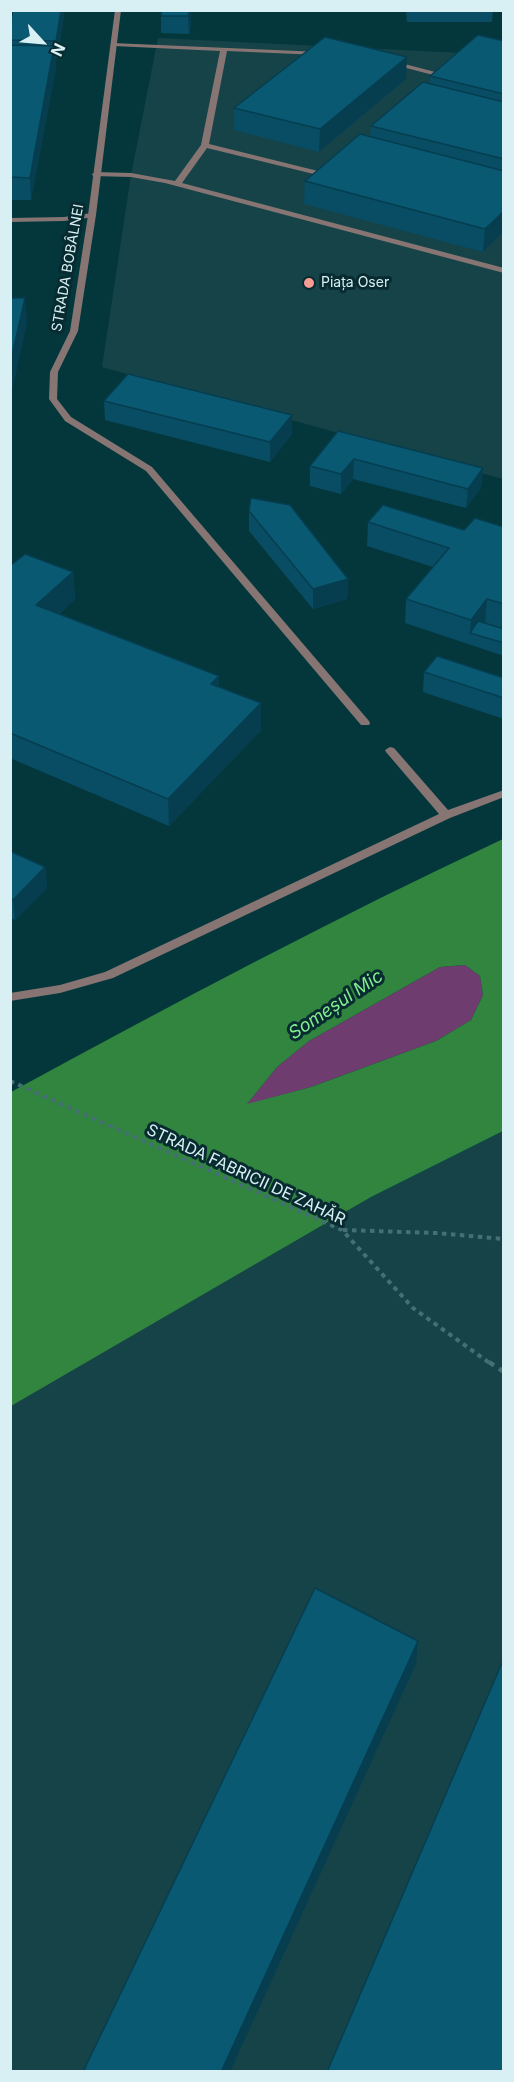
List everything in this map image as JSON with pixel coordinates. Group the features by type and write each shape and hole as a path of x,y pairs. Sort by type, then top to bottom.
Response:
{"street":[{"name":"STRADA BOBÂLNEI","path":"118,10 92,215 74,330 54,372 53,399 68,419 149,469 365,723"},
{"path":"114,44 331,54"},
{"path":"177,184 205,145 224,48"},
{"path":"386,61 437,74"},
{"path":"205,145 319,174"},
{"path":"96,174 131,175 177,184 504,271"},
{"path":"10,220 64,219 92,215"},
{"path":"390,750 446,815"},
{"path":"10,997 36,995 75,987 109,975 446,815 504,792"}],"path":[{"name":"STRADA FABRICII DE ZAHĂR","path":"10,1081 342,1230 413,1308 504,1372"},
{"path":"342,1230 436,1233 504,1239"}],"shaded area":[{"name":"Piața Oser","path":"158,38 503,55 503,479 102,367 131,175"},
{"path":"465,965 480,976 483,995 471,1020 436,1041 311,1087 246,1105 277,1067 309,1041 440,967"},
{"path":"503,1131 503,2071 11,2071 10,1406 371,1197"}],"water":[{"name":"Someșul Mic","path":"503,839 503,1131 371,1197 11,1406 11,1092 255,962","holes":["465,965 480,976 483,995 471,1020 436,1041 311,1087 247,1104 277,1067 309,1041 440,967"]}],"building":[{"path":"13,10 61,10 56,41 10,40"},
{"path":"162,10 190,10 188,16 161,16"},
{"path":"478,35 504,41 504,94 430,76"},
{"path":"325,37 407,57 320,129 234,108"},
{"path":"10,45 54,46 30,178 10,177"},
{"path":"423,82 504,102 504,159 371,126"},
{"path":"360,134 504,171 504,211 485,229 305,181"},
{"path":"10,298 25,298 10,364"},
{"path":"128,374 292,415 270,442 104,401"},
{"path":"338,431 483,468 468,489 354,459 341,474 310,466"},
{"path":"251,498 290,505 348,579 313,589 249,511"},
{"path":"383,505 464,530 475,518 504,527 504,604 487,599 471,620 406,599 449,548 368,522"},
{"path":"25,554 73,572 36,605 219,676 211,684 261,703 168,799 10,733 10,566"},
{"path":"478,621 504,629 504,643 470,633"},
{"path":"437,656 504,678 504,698 424,672"},
{"path":"12,852 45,867 13,900 10,899 10,854"},
{"path":"315,1588 418,1641 221,2072 83,2072"},
{"path":"504,1658 504,2072 327,2072"}],"place":[{"name":"Piața Oser","path":"309,283"}]}
